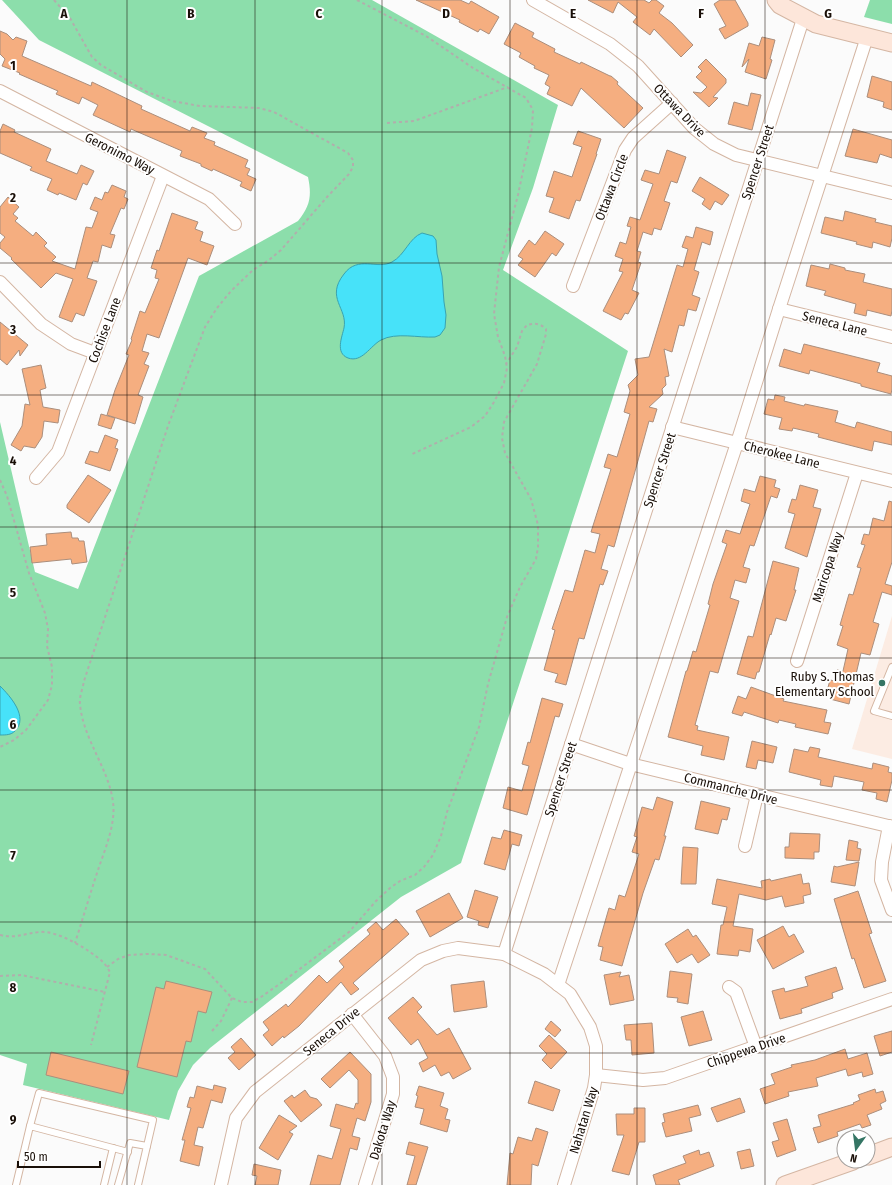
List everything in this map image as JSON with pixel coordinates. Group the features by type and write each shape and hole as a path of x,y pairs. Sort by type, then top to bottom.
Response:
{"street":[{"name":"Ottawa Drive","path":"533,0 610,44 638,66 694,128 714,144 736,155 892,193"},
{"path":"776,0 780,5 816,24 892,43"},
{"name":"Spencer Street","path":"504,954 804,19"},
{"path":"558,985 737,443 867,37"},
{"name":"Geronimo Way","path":"0,91 209,199 235,224"},
{"name":"Ottawa Circle","path":"573,286 625,150 633,138 672,103"},
{"name":"Cochise Lane","path":"36,478 58,452 163,176"},
{"path":"0,282 42,324 71,344 95,353"},
{"name":"Seneca Lane","path":"779,309 892,337"},
{"name":"Cherokee Lane","path":"672,428 892,481"},
{"name":"Maricopa Way","path":"797,662 857,472"},
{"name":"Commanche Drive","path":"571,744 630,764 891,827"},
{"path":"745,846 757,795"},
{"path":"891,827 882,862 881,880 892,910"},
{"name":"Seneca Drive","path":"221,1185 236,1118 255,1092 421,960 443,951 458,948 504,954"},
{"name":"Nahatan Way","path":"504,954 544,974 570,994 590,1027 596,1046 596,1075 594,1088 564,1185"},
{"path":"729,987 736,992 756,1047"},
{"name":"Chippewa Drive","path":"596,1075 643,1080 665,1078 892,999"},
{"name":"Dakota Way","path":"352,1014 385,1056 393,1077 393,1094 365,1185"},
{"path":"876,1153 892,1147"},
{"path":"785,1185 836,1167"}],"lane":[{"path":"892,667 874,711 892,716"},
{"path":"16,1185 39,1093 153,1120 138,1185"},
{"path":"30,1126 128,1152"},
{"path":"118,1185 130,1143 147,1146"},
{"path":"104,1185 113,1148"}],"path":[{"path":"54,0 70,18 92,57 101,65 147,92 172,101 200,106 259,108 274,112 348,153 353,160 353,167 349,174 326,197 281,250 270,260 253,270 231,291 217,308 205,327 168,426 84,680 80,703 84,723 95,754 108,781 114,803 107,845 75,942"},
{"path":"356,0 426,36 473,68 526,98 533,110 532,128 500,267 494,314 498,337 507,368 504,382 485,416 471,426 410,455"},
{"path":"387,123 414,121 508,87"},
{"path":"107,967 129,955 166,955 205,969 232,998 242,1002 252,1002 261,997 349,932 376,901 390,888 400,881 416,876 433,855 441,836 447,812 479,727 488,684 507,617 520,587 536,559 538,547 538,525 531,499 505,453 502,438 504,422 537,364 546,334 546,329 541,325 526,325 522,331 517,347 506,364"},
{"path":"0,480 7,496 29,573 45,613 48,630 47,646 52,667 52,685 48,700 26,730 14,740 0,746"},
{"path":"0,935 19,936 49,932 75,942 104,963 110,972 91,1045"},
{"path":"0,976 21,975 105,992"},
{"path":"212,1031 221,1021 232,998"}],"shaded area":[{"name":"Ruby S. Thomas Elementary School","path":"892,616 892,759 852,749"}],"green space":[{"path":"2,0 372,0 558,105 533,188 503,270 628,351 461,863 401,897 210,1048 193,1065 178,1091 169,1120 23,1085 27,1064 0,1055 0,422 35,572 78,589 199,276 298,221 309,200 310,190 308,177 39,40"},
{"path":"870,0 892,0 892,24 864,17"}],"water":[{"path":"422,233 433,236 436,240 446,315 445,328 440,335 435,337 393,336 381,340 358,358 353,359 344,356 340,349 340,344 344,321 338,302 337,290 339,282 344,274 349,268 355,265 380,265 392,262 418,235"},
{"path":"0,686 13,701 19,713 20,719 19,725 15,731 6,735 0,735"}],"building":[{"path":"416,0 460,0 469,4 471,1 499,17 489,34 480,29 478,32 459,22 460,20"},
{"path":"588,0 644,0 649,3 652,0 656,0 664,6 659,13 672,23 693,45 681,57 654,29 650,35 633,22 637,17 618,2 613,13"},
{"path":"720,0 735,0 748,23 748,26 725,39 719,29 726,26 714,4"},
{"path":"515,23 534,33 532,37 555,49 554,52 580,64 581,62 611,76 618,82 617,84 643,108 624,128 581,88 572,106 547,94 550,87 545,84 549,75 534,68 535,66 519,57 521,53 504,44"},
{"path":"0,31 7,34 13,40 16,37 27,41 22,56 91,86 92,82 142,106 141,109 190,131 192,127 207,133 204,138 215,142 214,145 248,160 245,167 250,169 247,175 256,179 251,191 240,186 242,182 213,169 212,171 201,166 201,164 180,156 182,151 131,129 130,132 93,115 98,105 82,97 79,104 56,94 58,91 2,66 5,59 0,54"},
{"path":"762,37 775,40 770,59 772,60 766,79 745,72 749,59 742,67 749,43 759,46"},
{"path":"706,59 726,79 726,83 713,97 718,98 709,107 693,92 701,93 707,87 696,77 702,71 698,67"},
{"path":"872,76 892,82 892,110 883,107 884,102 867,97"},
{"path":"751,93 761,95 752,130 728,124 734,102 748,106"},
{"path":"3,124 15,130 14,132 51,149 46,161 77,174 81,165 94,171 87,185 83,183 76,200 47,190 52,179 30,170 32,167 0,153 0,131"},
{"path":"853,129 892,140 892,158 880,154 877,163 845,156"},
{"path":"578,131 601,139 580,201 576,200 569,219 549,212 554,198 546,196 554,171 572,177 582,147 573,144"},
{"path":"667,150 686,157 677,183 671,181 664,201 670,203 661,230 654,228 652,235 643,232 637,251 641,252 638,262 641,263 632,290 639,293 628,314 625,313 621,320 603,311 623,272 619,271 623,259 615,256 620,242 626,244 631,227 627,226 630,217 640,220 653,184 641,180 645,170 659,174"},
{"path":"700,177 729,195 722,205 715,201 710,210 702,204 705,199 692,191"},
{"path":"112,185 126,191 124,197 128,199 124,209 121,208 110,234 115,235 111,248 102,245 98,262 93,261 87,278 97,281 84,316 76,313 72,322 59,317 73,279 56,273 41,288 11,259 12,258 0,248 0,243 5,237 0,233 0,207 8,197 19,207 13,214 18,218 15,221 33,236 36,232 47,243 44,246 56,257 52,261 75,269 86,227 92,228 98,212 90,209 95,197 102,200 105,192 108,193"},
{"path":"845,211 876,219 875,222 892,226 890,247 873,242 872,248 856,244 857,242 821,233 825,217 843,221"},
{"path":"172,213 198,222 195,229 203,232 200,241 214,246 207,265 188,258 159,338 147,334 142,351 149,353 144,364 149,366 138,395 143,397 135,424 107,415 129,355 126,354 132,340 131,339 140,311 145,313 159,279 155,278 157,270 151,268 157,250 159,251"},
{"path":"696,227 713,232 710,245 702,242 694,270 699,272 692,295 700,298 696,311 688,309 684,326 679,325 672,352 664,349 669,376 665,377 666,385 662,389 663,394 649,407 657,409 653,422 649,421 614,547 608,545 601,569 608,571 603,585 600,584 584,639 579,638 566,685 555,682 558,674 544,670 555,630 552,629 565,590 573,592 585,550 595,553 600,534 591,532 611,469 604,467 608,454 617,457 630,414 624,412 630,391 628,385 638,375 635,359 649,357 677,265 683,267 688,249 682,247 686,236 693,238"},
{"path":"545,231 564,244 556,256 552,253 535,277 518,265 523,259 518,256 529,240 535,245"},
{"path":"830,264 845,268 845,270 865,274 863,282 892,289 891,316 867,310 866,316 854,313 856,304 824,295 826,291 806,286 811,265 829,269"},
{"path":"0,322 28,345 20,356 19,350 7,365 0,359"},
{"path":"804,344 880,363 877,372 892,376 891,394 810,370 809,374 779,366 784,349 801,354"},
{"path":"41,365 46,388 40,390 43,407 60,410 58,423 44,421 42,437 35,448 24,446 21,451 11,445 22,426 25,404 30,405 22,369"},
{"path":"775,395 785,397 784,401 804,406 805,404 838,411 835,422 855,428 857,422 892,432 892,445 874,441 872,451 818,437 819,434 793,428 792,431 779,429 782,418 764,414 768,399 774,400"},
{"path":"101,414 115,418 111,429 98,425"},
{"path":"105,435 118,440 115,448 118,449 110,471 85,463 90,451 98,453"},
{"path":"88,475 111,490 89,523 67,508 67,505"},
{"path":"760,476 776,480 774,487 780,489 777,498 771,496 754,546 750,545 743,567 750,569 746,583 735,580 730,598 739,601 718,673 710,671 695,725 698,726 697,730 729,737 724,760 701,755 703,746 668,737 686,671 693,651 696,652 710,605 708,604 713,584 727,544 722,542 726,530 740,534 750,504 741,501 744,489 755,492"},
{"path":"800,485 818,490 813,507 821,509 807,557 785,548 795,514 788,512 792,499 796,500"},
{"path":"889,501 892,502 892,562 885,584 892,586 892,595 882,592 873,622 879,624 870,655 861,653 849,704 830,699 832,692 827,691 830,680 835,681 837,670 843,671 848,649 837,645 843,626 840,625 849,594 853,595 861,568 857,567 865,545 861,544 864,534 869,535 873,518 884,521"},
{"path":"71,532 72,538 78,538 79,541 84,541 87,562 72,564 71,559 32,563 30,547 47,545 46,534"},
{"path":"773,561 799,568 794,590 796,590 786,621 776,618 759,672 757,672 755,679 737,674 748,636 753,637"},
{"path":"751,687 784,699 783,701 827,710 824,722 831,723 828,734 795,727 796,724 779,720 778,723 744,712 742,716 732,713 738,696 746,699"},
{"path":"542,698 563,704 559,717 555,716 527,815 503,808 508,787 522,791 529,766 522,764 528,742 530,743"},
{"path":"752,741 777,747 773,763 758,760 756,769 746,767"},
{"path":"810,747 820,749 818,757 872,769 873,763 889,767 888,772 892,773 892,780 887,802 876,799 877,793 862,790 864,782 834,776 832,787 820,785 821,780 789,772 794,749 808,752"},
{"path":"657,797 673,802 664,836 666,836 659,860 655,859 643,893 622,966 600,960 603,947 598,946 609,908 615,910 619,895 625,897 639,854 632,852 637,837 634,836 642,807 653,810"},
{"path":"701,801 730,808 727,820 722,819 718,834 695,829"},
{"path":"504,830 522,835 519,846 512,844 505,870 484,864 492,837 501,839"},
{"path":"790,833 820,834 819,852 814,852 814,859 785,858 785,847 789,847"},
{"path":"849,840 858,842 857,848 861,849 859,861 846,860"},
{"path":"683,847 698,848 696,884 681,884"},
{"path":"859,862 855,886 831,882 834,866 837,867"},
{"path":"801,874 803,884 809,883 811,894 803,896 804,903 785,907 782,896 766,900 739,894 733,926 753,929 750,952 739,950 738,956 717,954 721,925 723,925 727,907 712,904 717,879 762,888 761,881 770,879 771,881"},
{"path":"475,890 498,897 488,928 478,925 479,921 467,917"},
{"path":"858,891 872,933 869,934 886,981 864,988 854,958 852,959 834,899"},
{"path":"449,893 463,918 430,937 416,911"},
{"path":"396,919 409,934 353,983 359,989 351,995 341,982 299,1026 284,1038 283,1036 272,1046 263,1035 269,1030 263,1022 286,1004 288,1007 319,975 327,983 344,967 339,961 370,934 367,930 376,922 383,930"},
{"path":"783,926 789,937 794,934 804,952 773,969 757,940"},
{"path":"688,929 693,937 696,935 710,955 698,963 692,954 677,963 665,944"},
{"path":"836,967 843,989 832,993 833,998 801,1009 802,1013 780,1019 772,991 784,988 785,992 808,986 805,977"},
{"path":"670,971 692,974 688,1004 677,1002 678,998 667,997"},
{"path":"621,972 619,977 629,975 634,1000 610,1005 604,975"},
{"path":"166,981 212,992 206,1013 198,1011 191,1042 186,1041 177,1077 137,1067 156,987 164,989"},
{"path":"484,981 487,1007 454,1012 451,985"},
{"path":"413,997 422,1007 417,1012 437,1035 449,1028 471,1069 453,1079 449,1072 441,1076 435,1065 423,1072 419,1063 428,1058 418,1039 411,1045 388,1018"},
{"path":"703,1011 712,1040 689,1046 681,1017"},
{"path":"551,1021 561,1030 555,1037 545,1029"},
{"path":"652,1023 654,1053 632,1055 631,1040 626,1040 624,1025"},
{"path":"892,1031 892,1052 880,1056 874,1036"},
{"path":"549,1035 567,1052 551,1069 542,1060 547,1054 539,1046"},
{"path":"241,1038 256,1055 239,1070 228,1058 235,1052 231,1047"},
{"path":"845,1049 848,1059 867,1053 873,1074 863,1077 862,1072 848,1076 846,1069 816,1078 818,1086 788,1092 789,1096 765,1104 760,1089 775,1084 771,1074 792,1067 791,1065 815,1060"},
{"path":"51,1052 129,1071 123,1094 46,1075"},
{"path":"350,1052 371,1074 371,1102 365,1121 357,1118 352,1136 360,1138 357,1150 350,1148 340,1185 310,1185 318,1155 332,1159 341,1129 330,1126 336,1104 354,1109 356,1103 358,1104 358,1080 349,1070 330,1088 321,1079"},
{"path":"535,1081 560,1090 553,1111 528,1103"},
{"path":"214,1085 226,1088 222,1103 211,1100 203,1128 198,1127 194,1145 203,1147 199,1166 180,1161 185,1140 182,1140 191,1108 187,1107 190,1097 194,1098 197,1086 213,1090"},
{"path":"419,1086 444,1093 440,1106 448,1109 445,1119 450,1120 447,1132 420,1124 424,1109 415,1107 418,1096 416,1095"},
{"path":"875,1089 876,1093 883,1091 886,1101 880,1104 882,1109 867,1115 871,1125 862,1128 860,1124 846,1129 836,1129 836,1137 818,1143 813,1128 821,1126 818,1115 854,1104 853,1103 860,1100 858,1095"},
{"path":"305,1090 310,1097 317,1099 322,1105 301,1122 284,1101 292,1095 294,1098"},
{"path":"740,1098 745,1112 717,1122 711,1108"},
{"path":"698,1105 701,1115 689,1118 692,1131 666,1137 662,1123 665,1122 663,1114"},
{"path":"634,1108 645,1108 645,1142 639,1142 629,1175 612,1171 624,1135 617,1135 616,1114 634,1114"},
{"path":"279,1115 297,1126 289,1132 293,1134 278,1160 259,1148"},
{"path":"787,1119 796,1150 777,1157 772,1142 779,1140 773,1123"},
{"path":"536,1128 548,1132 538,1166 532,1164 531,1185 507,1185 510,1153 513,1154 518,1137 532,1141"},
{"path":"409,1142 428,1147 416,1185 407,1185 415,1156 406,1154"},
{"path":"750,1149 754,1166 741,1169 737,1152"},
{"path":"699,1150 700,1155 709,1152 714,1166 678,1180 680,1185 656,1185 653,1175 686,1163 683,1156"},
{"path":"254,1164 281,1170 278,1185 255,1185 257,1176 252,1175"}],"place":[{"name":"Ruby S. Thomas Elementary School","path":"882,683"}]}
